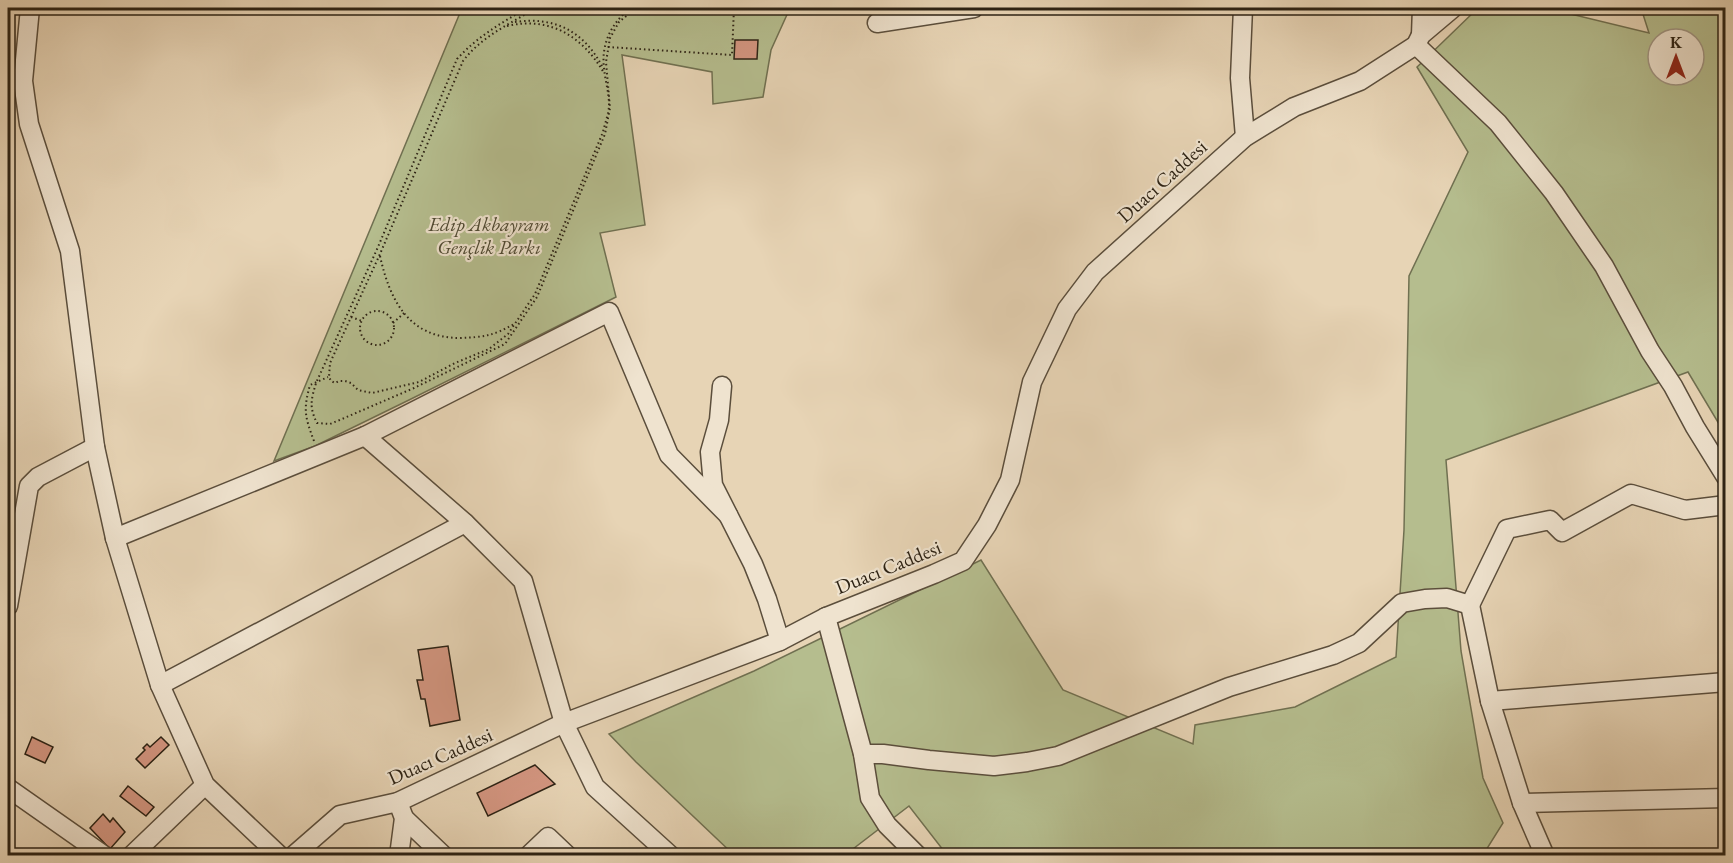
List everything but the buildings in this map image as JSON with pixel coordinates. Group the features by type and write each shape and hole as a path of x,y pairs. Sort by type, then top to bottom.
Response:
{"street":[{"path":"30,8 23,81 29,124 70,251 95,447 115,538 159,685 205,786 280,855"},
{"path":"877,23 974,8"},
{"path":"1243,8 1240,78 1245,137"},
{"path":"1422,8 1419,40 1498,123 1554,193 1604,266 1650,351 1673,386 1725,477"},
{"name":"Duacı Caddesi","path":"293,855 340,815 401,810 564,723 780,641 826,617 963,561 987,525 1010,480 1032,382 1068,309 1095,272 1245,137 1294,107 1360,81 1419,40 1453,8"},
{"path":"115,538 365,436 609,312 669,455 728,515"},
{"path":"722,386 719,420 710,452 713,485 753,564 767,598 780,641"},
{"path":"365,436 465,523 523,581 564,723 595,787 671,855"},
{"path":"8,606 14,530 29,486 38,477 95,447"},
{"path":"1545,855 1522,803 1490,701 1470,605 1507,529 1550,520 1562,532 1631,494 1685,510 1725,505"},
{"path":"159,685 465,523"},
{"path":"863,754 883,754 994,766 1058,756 1229,687 1333,656 1359,643 1402,603 1425,598 1447,598 1470,605"},
{"path":"826,617 863,754 870,798 887,825 918,855"},
{"path":"1490,701 1725,682"},
{"path":"132,855 205,786"},
{"path":"8,788 105,855"},
{"path":"1522,803 1725,798"},
{"path":"399,855 401,810"},
{"path":"401,810 444,855"},
{"path":"528,855 548,837 568,855"}],"path":[{"path":"527,8 497,25 457,59 378,248 316,383 311,400 312,412 317,423 330,424 414,388 505,344 537,297 605,134 610,108 606,62 610,29 621,15 631,8"},
{"path":"536,8 485,38 463,61 380,254 330,363 331,381 335,383 345,381 358,390 372,393 419,382 455,363 489,349 508,334 535,294 603,132 609,107 604,53 619,22 636,8"},
{"path":"607,47 732,55 734,8"},
{"path":"497,25 536,20 569,30 584,40 595,53 605,73"},
{"path":"505,27 531,23 564,31 580,41 608,78"},
{"path":"380,254 388,286 396,303 409,319 428,332 444,338 481,338 497,333 516,322"},
{"path":"377,311 385,313 393,322 394,334 383,345 369,343 360,332 362,321 369,313 377,311"},
{"path":"393,322 404,313"},
{"path":"351,317 362,321"},
{"path":"320,455 306,418 305,403 310,385 329,377"}],"green space":[{"name":"Edip Akbayram Gençlik Parkı","path":"462,8 790,8 771,50 763,97 713,104 712,72 622,55 645,225 600,233 616,297 315,446 274,461"},
{"path":"1478,8 1546,8 1646,32 1646,87 1706,87 1706,27 1647,27 1641,8 1725,8 1725,434 1688,372 1446,460 1461,651 1483,778 1503,823 1483,855 947,855 909,806 845,855 734,855 609,734 754,671 981,560 1063,690 1193,744 1195,725 1295,707 1396,657 1404,530 1409,276 1468,152 1417,67"}]}
